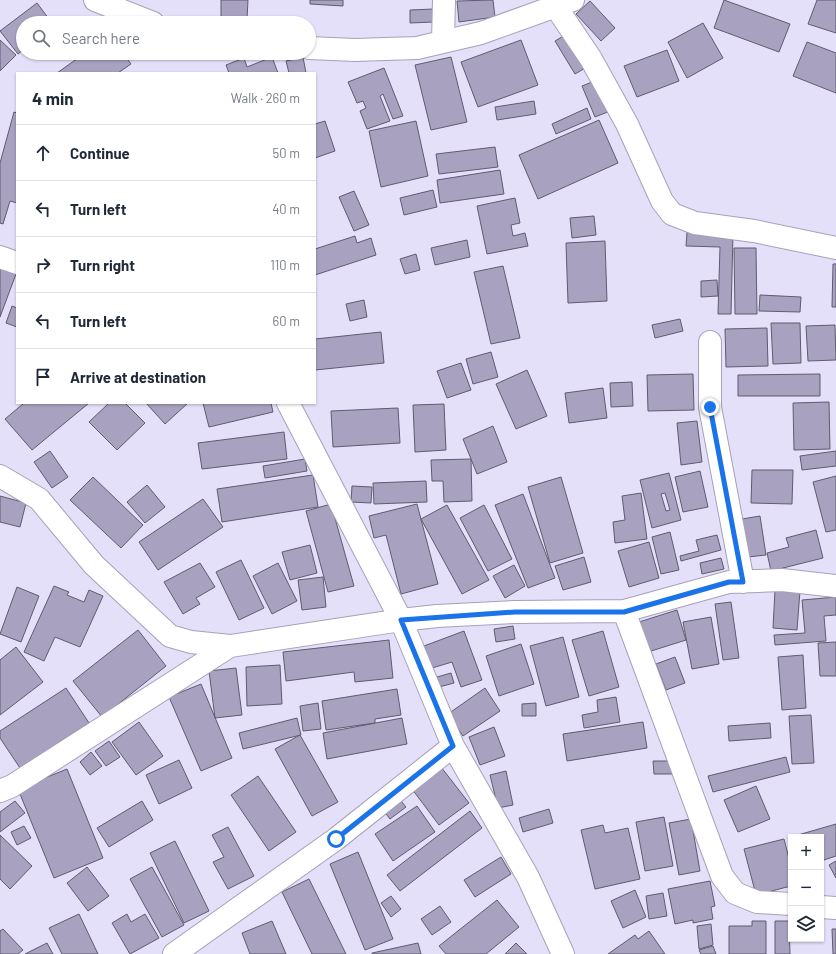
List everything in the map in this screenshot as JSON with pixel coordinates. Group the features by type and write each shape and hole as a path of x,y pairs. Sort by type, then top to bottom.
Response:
{"street":[{"path":"443,42 444,0"},
{"path":"106,2 137,16"},
{"path":"316,48 355,50 417,48 481,33 565,4 591,59 627,124 662,201 672,214 695,223 754,232 836,248"},
{"path":"0,257 16,263"},
{"path":"710,342 710,407 743,582"},
{"path":"289,404 401,620 453,746 528,877 563,954"},
{"path":"0,476 39,499 94,565 170,636 191,642 230,646 401,620 515,612 624,612 729,582 782,580 836,586"},
{"path":"624,612 722,876 735,894 757,902 788,904"},
{"path":"0,791 12,786 230,646"},
{"path":"174,954 336,839 453,746"},
{"path":"824,907 836,908"}],"building":[{"path":"221,0 248,0 247,16 221,16"},
{"path":"310,0 343,0 343,6 310,4"},
{"path":"493,0 495,17 459,22 457,1"},
{"path":"724,0 790,24 779,52 714,28"},
{"path":"817,0 836,0 836,33 808,24"},
{"path":"590,1 615,28 601,41 576,14"},
{"path":"37,3 47,16 20,16"},
{"path":"433,9 433,22 410,23 410,10"},
{"path":"16,19 16,51 0,31"},
{"path":"703,23 723,58 687,78 668,42"},
{"path":"567,34 587,67 575,74 555,41"},
{"path":"0,40 16,55 0,71"},
{"path":"521,40 538,85 478,107 461,62"},
{"path":"807,42 836,53 836,93 793,76"},
{"path":"667,50 679,81 637,97 624,66"},
{"path":"451,57 467,122 431,130 415,65"},
{"path":"75,60 128,60 131,64 119,72 58,72"},
{"path":"239,60 245,60 247,67 264,60 273,60 278,72 229,72 226,65"},
{"path":"304,60 306,72 289,72 286,61"},
{"path":"384,68 403,116 393,119 383,94 380,96 390,121 367,129 360,111 366,108 363,101 357,103 348,82"},
{"path":"597,80 610,111 595,117 582,86"},
{"path":"534,101 536,114 497,120 495,107"},
{"path":"587,108 591,119 556,134 552,124"},
{"path":"14,112 16,113 16,203 10,201 3,224 0,223 0,163"},
{"path":"599,120 618,163 538,199 519,155"},
{"path":"325,121 335,151 316,158 316,124"},
{"path":"416,121 428,176 381,187 369,131"},
{"path":"495,147 498,167 439,174 436,154"},
{"path":"500,170 504,194 440,203 437,180"},
{"path":"433,190 437,207 404,215 400,198"},
{"path":"354,191 369,225 354,231 339,197"},
{"path":"515,198 520,223 511,225 513,236 525,233 528,246 487,254 477,206"},
{"path":"594,216 596,235 572,238 570,218"},
{"path":"687,232 733,234 731,314 718,314 720,247 686,246"},
{"path":"355,236 357,243 371,238 376,255 316,275 316,249"},
{"path":"467,240 470,257 435,265 431,248"},
{"path":"605,241 607,301 568,303 566,243"},
{"path":"734,248 756,248 757,314 735,314"},
{"path":"416,254 420,270 405,274 400,259"},
{"path":"833,264 836,264 836,307 832,307"},
{"path":"503,266 520,338 491,344 474,272"},
{"path":"0,269 16,274 0,317"},
{"path":"717,280 718,296 701,297 701,281"},
{"path":"760,295 801,297 800,312 759,311"},
{"path":"364,300 367,317 350,321 346,304"},
{"path":"12,306 16,308 16,327 6,323"},
{"path":"680,319 683,331 655,338 652,325"},
{"path":"771,323 800,323 801,363 773,364"},
{"path":"835,325 836,360 808,361 806,326"},
{"path":"767,328 768,366 726,367 725,329"},
{"path":"381,332 384,363 316,370 316,339"},
{"path":"491,352 498,377 473,384 466,359"},
{"path":"461,363 471,390 447,398 437,371"},
{"path":"527,370 547,416 516,429 496,384"},
{"path":"693,374 694,410 648,411 647,375"},
{"path":"820,374 820,396 738,396 738,375"},
{"path":"632,382 633,406 611,407 610,383"},
{"path":"603,388 607,418 569,423 565,393"},
{"path":"829,402 830,449 794,450 793,403"},
{"path":"23,404 88,404 32,450 5,419"},
{"path":"108,404 126,404 145,423 117,450 89,422"},
{"path":"147,404 187,404 165,424"},
{"path":"203,404 271,404 273,412 209,427"},
{"path":"444,404 446,450 415,452 413,405"},
{"path":"398,408 400,443 333,447 331,411"},
{"path":"697,421 702,462 681,465 677,423"},
{"path":"493,426 507,462 477,474 463,439"},
{"path":"284,432 287,459 202,469 198,443"},
{"path":"50,451 68,477 52,488 34,462"},
{"path":"836,451 836,466 802,470 800,456"},
{"path":"305,459 307,471 265,478 263,466"},
{"path":"471,459 472,501 444,502 443,481 432,481 431,460"},
{"path":"752,470 793,470 792,504 751,503"},
{"path":"700,471 708,507 683,512 675,477"},
{"path":"669,473 681,520 652,528 640,480","holes":["665,493 670,510 666,511 661,494"]},
{"path":"313,475 318,507 222,522 217,489"},
{"path":"836,476 836,530 826,532 813,482"},
{"path":"93,477 143,525 121,548 70,500"},
{"path":"561,477 583,553 550,563 528,487"},
{"path":"426,481 427,502 374,504 373,483"},
{"path":"147,485 165,507 145,523 127,502"},
{"path":"352,486 372,487 371,503 351,502"},
{"path":"641,493 647,539 615,543 613,522 625,520 622,496"},
{"path":"523,494 555,578 528,588 495,505"},
{"path":"0,496 26,503 20,527 0,522"},
{"path":"203,499 223,527 158,570 139,542"},
{"path":"331,504 354,586 328,592 306,511"},
{"path":"417,504 438,584 401,594 386,535 374,538 369,516"},
{"path":"447,505 489,580 462,594 421,519"},
{"path":"484,505 512,559 488,571 460,518"},
{"path":"760,516 766,555 748,557 742,519"},
{"path":"816,530 823,558 771,571 767,553 789,547 786,538"},
{"path":"670,532 679,570 661,574 652,537"},
{"path":"717,535 721,550 681,561 680,556 699,551 696,540"},
{"path":"649,542 659,578 629,587 618,551"},
{"path":"310,545 317,573 290,580 282,552"},
{"path":"584,557 591,582 563,590 555,566"},
{"path":"721,558 724,569 702,574 700,563"},
{"path":"241,560 264,608 239,620 216,572"},
{"path":"200,563 215,587 196,598 200,604 183,614 164,582"},
{"path":"278,563 297,601 272,614 253,576"},
{"path":"514,565 525,586 505,598 493,576"},
{"path":"323,577 326,607 302,610 298,580"},
{"path":"54,586 69,592 67,595 84,602 89,590 103,596 80,647 55,637 44,661 24,652"},
{"path":"17,587 39,596 21,642 0,634"},
{"path":"775,590 800,591 797,630 773,628"},
{"path":"836,597 836,615 824,616 826,641 775,645 774,635 805,633 802,600"},
{"path":"731,602 739,658 723,660 715,604"},
{"path":"677,610 686,640 648,652 639,622"},
{"path":"711,617 719,664 692,669 683,622"},
{"path":"513,626 515,639 496,642 494,629"},
{"path":"138,630 166,666 102,717 73,681"},
{"path":"464,631 482,680 461,687 452,662 432,668 424,646"},
{"path":"603,631 619,687 589,696 572,640"},
{"path":"563,637 579,697 546,706 530,646"},
{"path":"389,640 393,678 355,682 354,672 286,681 283,652"},
{"path":"836,642 836,676 820,676 818,643"},
{"path":"521,644 534,684 499,696 486,656"},
{"path":"16,647 43,682 0,715 0,660"},
{"path":"803,655 806,708 782,710 778,657"},
{"path":"675,657 685,683 666,690 656,664"},
{"path":"280,665 282,704 247,706 246,667"},
{"path":"236,668 242,715 215,718 209,671"},
{"path":"451,673 454,683 439,687 437,677"},
{"path":"201,684 232,758 201,771 169,697"},
{"path":"66,688 89,723 20,768 0,738 0,731"},
{"path":"485,688 500,711 463,736 448,714"},
{"path":"397,689 401,715 375,719 375,723 326,730 322,701"},
{"path":"616,697 620,722 584,728 582,715 598,712 597,700"},
{"path":"318,703 321,729 303,731 300,706"},
{"path":"536,703 536,716 522,716 522,704"},
{"path":"811,715 814,763 792,764 789,716"},
{"path":"297,718 301,735 243,749 239,733"},
{"path":"402,718 407,744 327,759 323,733"},
{"path":"139,722 163,756 136,775 112,742"},
{"path":"643,722 647,748 567,761 563,734"},
{"path":"770,723 771,738 729,741 728,726"},
{"path":"494,727 505,756 480,765 469,737"},
{"path":"300,735 338,802 312,816 275,749"},
{"path":"109,741 120,757 106,766 95,751"},
{"path":"91,752 102,766 90,775 80,762"},
{"path":"786,757 790,772 713,792 708,776"},
{"path":"179,760 192,788 159,804 146,775"},
{"path":"653,761 672,761 672,774 654,774"},
{"path":"441,767 469,803 439,825 412,789"},
{"path":"67,769 103,858 54,878 18,789"},
{"path":"506,771 513,805 498,808 490,775"},
{"path":"258,776 296,832 269,851 231,795"},
{"path":"756,786 770,819 738,832 724,800"},
{"path":"396,795 406,807 390,819 380,806"},
{"path":"15,801 25,813 0,832 0,812"},
{"path":"142,801 153,820 109,847 97,828"},
{"path":"417,806 435,832 393,861 375,834"},
{"path":"549,809 553,823 523,832 519,818"},
{"path":"470,811 482,828 400,891 387,875"},
{"path":"664,817 673,866 645,871 636,822"},
{"path":"691,819 700,871 679,875 669,823"},
{"path":"836,824 836,856 824,860 824,834 801,834"},
{"path":"603,825 605,833 628,828 640,879 595,889 581,830"},
{"path":"24,826 31,838 17,845 11,832"},
{"path":"228,827 254,876 228,889 213,862 224,857 212,835"},
{"path":"0,835 32,866 10,889 0,879"},
{"path":"784,839 788,854 788,887 756,895 744,849"},
{"path":"175,841 209,911 184,923 150,853"},
{"path":"358,852 393,939 365,950 330,864"},
{"path":"501,857 511,874 475,897 464,880"},
{"path":"836,861 836,878 829,865"},
{"path":"87,867 109,896 88,911 67,883"},
{"path":"152,867 184,925 162,937 130,879"},
{"path":"309,879 346,954 312,954 282,892"},
{"path":"710,881 715,906 711,907 713,919 693,923 693,920 675,924 668,889"},
{"path":"635,890 646,917 623,928 611,901"},
{"path":"663,893 667,916 649,919 646,896"},
{"path":"391,896 401,909 391,917 381,903"},
{"path":"497,900 519,927 486,954 446,954 439,946"},
{"path":"440,906 451,922 432,935 421,919"},
{"path":"79,914 98,954 62,954 49,928"},
{"path":"127,914 131,922 145,914 159,938 130,954 112,923"},
{"path":"272,921 286,954 250,954 242,933"},
{"path":"752,921 766,921 766,954 729,954 729,926 752,926"},
{"path":"775,921 788,921 788,942 790,942 790,954 775,954"},
{"path":"711,924 713,945 699,949 697,926"},
{"path":"3,929 23,950 18,954 0,954 0,931"},
{"path":"832,929 836,929 836,954 833,954"},
{"path":"649,931 665,954 608,954 635,935 638,939"},
{"path":"47,943 53,954 25,954"},
{"path":"418,943 421,954 372,954 372,953"},
{"path":"516,943 527,954 505,954"},
{"path":"713,946 716,954 701,954 699,950"}],"route":[{"path":"336,839 453,746 401,620 437,616 515,612 624,612 729,582 743,582 710,407"}]}
